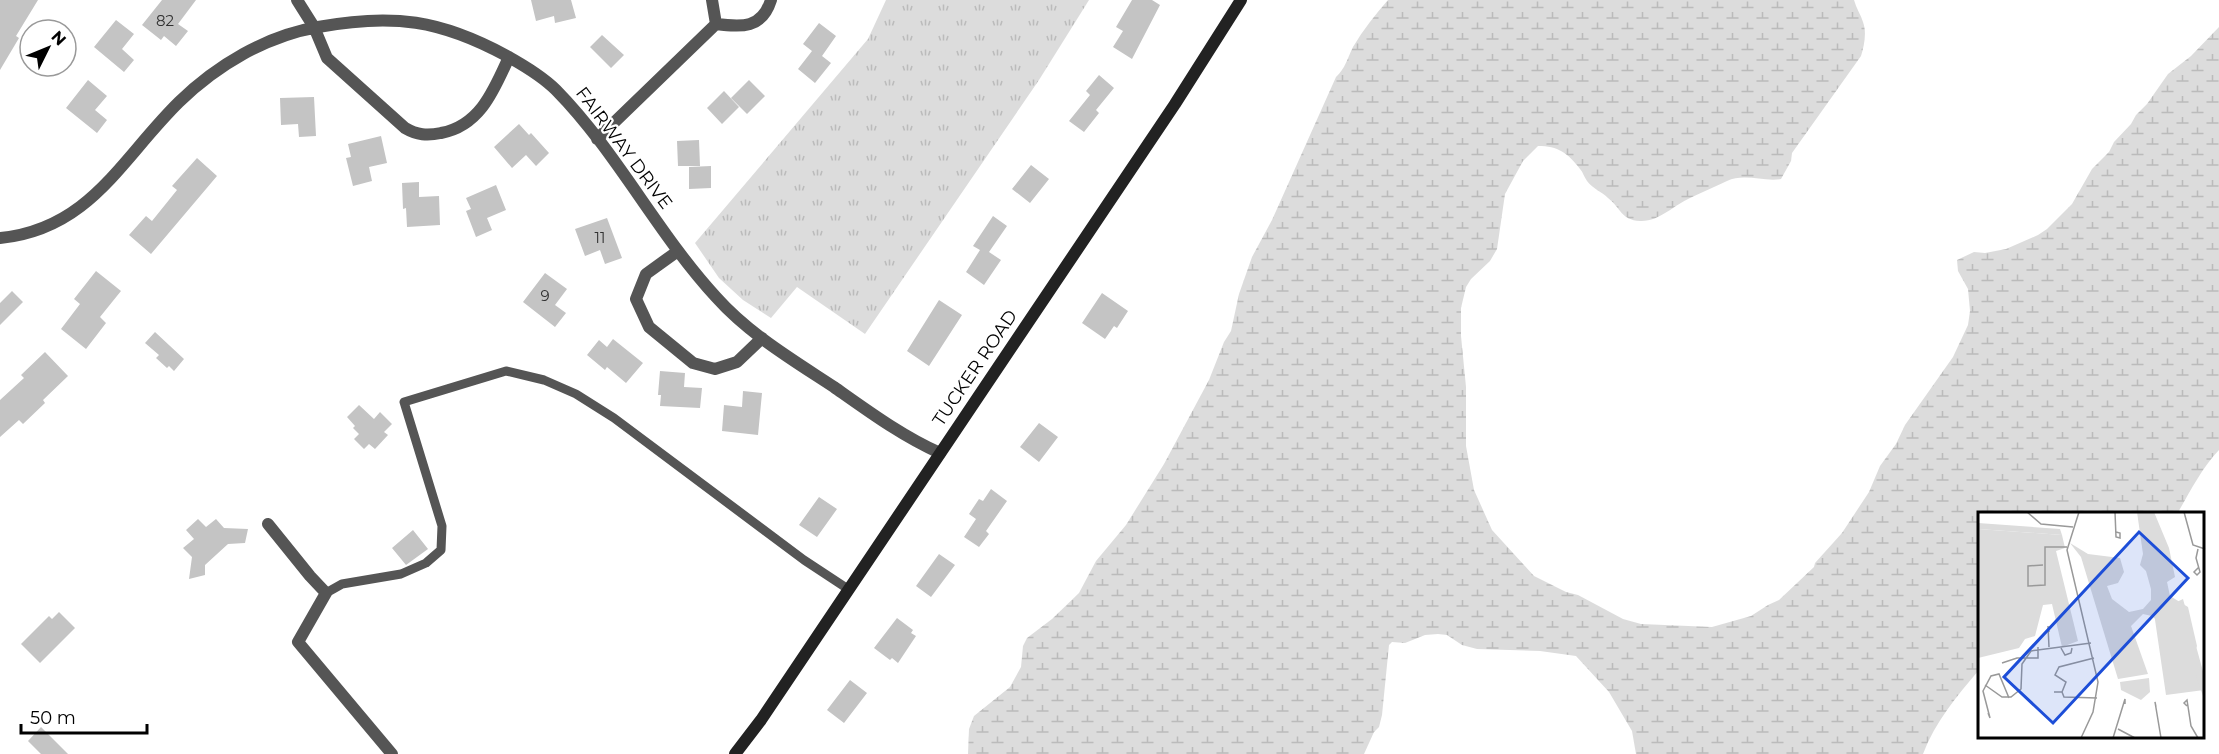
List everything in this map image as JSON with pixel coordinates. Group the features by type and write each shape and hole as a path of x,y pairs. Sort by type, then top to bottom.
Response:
{"main road":[{"name":"TUCKER ROAD","path":"735,754 761,720 1175,105 1241,0"}],"street":[{"path":"297,0 314,27 327,58 405,128 415,134 442,133 470,121 490,97 509,57"},
{"path":"712,0 716,24"},
{"path":"716,24 740,27 752,24 764,15 771,0"},
{"name":"FAIRWAY DRIVE","path":"0,238 35,232 63,219 103,187 177,104 200,83 250,50 282,36 314,27 382,20 413,22 447,29 468,36 509,57 540,76 555,89 597,139 678,251 719,300 762,338 894,428 919,444 940,453"},
{"path":"597,139 716,24"},
{"path":"678,251 646,274 636,299 649,327 693,363 715,369 737,362 762,338"},
{"path":"268,524 326,593 298,642 392,754"}],"lane":[{"path":"326,593 342,584 401,574 426,563 441,550 442,526 404,402 506,371 544,381 576,394 595,406 666,456 804,560 848,589"}],"green space":[{"path":"886,0 1089,0 1039,80 865,334 797,287 771,318 743,300 719,278 695,243 868,39"},
{"path":"1388,0 1854,0 1862,19 1865,39 1861,56 1792,153 1791,161 1781,179 1740,178 1727,181 1684,201 1654,219 1640,221 1625,216 1612,202 1589,184 1576,163 1562,152 1551,147 1538,146 1523,161 1505,194 1497,249 1490,261 1466,287 1461,308 1461,336 1466,387 1466,446 1474,490 1492,530 1534,576 1566,592 1578,595 1623,619 1641,624 1712,627 1751,616 1779,600 1814,567 1842,533 1869,492 1880,466 1896,444 1905,425 1953,357 1968,325 1970,311 1968,289 1958,271 1957,260 1974,252 1985,253 2006,249 2047,229 2072,204 2092,169 2109,152 2114,142 2147,104 2168,74 2191,56 2219,27 2219,450 2201,473 2178,512 1978,512 1978,671 1940,720 1923,754 1636,754 1632,731 1609,692 1576,656 1540,651 1477,649 1462,645 1447,635 1438,634 1425,635 1405,643 1392,642 1389,645 1382,715 1379,727 1374,732 1364,754 968,754 969,729 974,716 1010,687 1021,667 1023,646 1027,638 1052,619 1079,593 1096,561 1126,525 1164,464 1209,380 1224,342 1231,331 1239,294 1252,257 1272,220 1336,77 1374,17"}],"building":[{"path":"0,0 38,0 27,18 18,18 16,36 18,40 0,70"},
{"path":"162,0 196,0 178,24 188,31 176,46 164,36 161,40 142,25"},
{"path":"531,0 571,0 576,18 555,23 554,16 536,21"},
{"path":"1132,0 1152,0 1160,5 1132,59 1113,47 1123,31 1116,27"},
{"path":"116,20 134,34 122,49 134,60 124,72 94,47"},
{"path":"819,23 836,36 822,56 831,63 815,83 798,69 812,51 803,44"},
{"path":"602,35 624,55 611,68 590,47"},
{"path":"1099,75 1114,88 1096,110 1099,113 1084,132 1069,121 1090,95 1086,91"},
{"path":"88,80 107,96 95,110 107,120 97,133 66,108"},
{"path":"749,80 765,96 747,114 731,98"},
{"path":"724,91 739,107 722,124 707,108"},
{"path":"314,97 316,136 299,137 298,124 281,125 280,98"},
{"path":"519,124 529,135 531,133 549,153 536,166 526,155 512,168 494,147"},
{"path":"381,136 387,163 369,167 372,181 353,186 346,158 351,157 348,144"},
{"path":"699,140 700,166 678,166 677,141"},
{"path":"197,158 217,176 151,254 129,235 146,216 152,221 177,190 172,186"},
{"path":"1031,165 1049,179 1030,203 1012,189"},
{"path":"711,166 711,188 689,189 689,167"},
{"path":"419,182 419,197 439,196 440,225 407,227 406,208 403,209 402,183"},
{"path":"496,185 506,210 487,218 492,230 476,237 466,211 471,209 466,198"},
{"path":"993,216 1007,226 989,252 1001,260 984,285 966,272 980,250 973,246"},
{"path":"607,218 622,258 605,264 600,250 585,256 575,229"},
{"path":"96,271 121,291 100,317 106,323 86,349 61,329 80,304 74,299"},
{"path":"545,273 567,289 555,305 566,313 555,327 523,302"},
{"path":"12,291 23,302 0,325 0,303"},
{"path":"1102,293 1128,311 1117,328 1114,326 1105,339 1082,323"},
{"path":"939,300 962,315 929,366 907,351"},
{"path":"155,332 184,359 174,371 156,358 159,355 145,343"},
{"path":"613,339 643,363 626,383 607,367 605,370 587,355 599,340 607,347"},
{"path":"45,352 68,376 43,400 45,403 23,424 19,420 0,437 0,400 24,378 21,375"},
{"path":"660,371 685,373 684,387 702,388 700,408 660,406 661,395 658,395"},
{"path":"743,391 762,393 758,435 722,431 724,405 742,407"},
{"path":"359,405 374,419 380,412 392,424 384,432 388,435 375,449 369,444 364,449 354,439 359,434 347,417"},
{"path":"1039,423 1058,437 1039,462 1020,447"},
{"path":"991,489 1007,501 986,531 989,534 979,547 964,537 976,519 969,514 979,499 983,501"},
{"path":"819,497 837,509 817,537 799,525"},
{"path":"198,519 206,527 216,519 224,528 248,529 245,543 228,544 205,565 205,575 189,579 192,557 183,548 194,539 186,530"},
{"path":"413,530 428,549 406,565 392,548"},
{"path":"939,554 955,565 931,597 916,586"},
{"path":"59,612 75,628 40,663 21,644 49,616 52,619"},
{"path":"897,618 913,630 911,633 916,636 898,663 874,648"},
{"path":"850,680 867,693 844,723 827,710"},
{"path":"41,727 68,754 41,754 28,741"}]}
